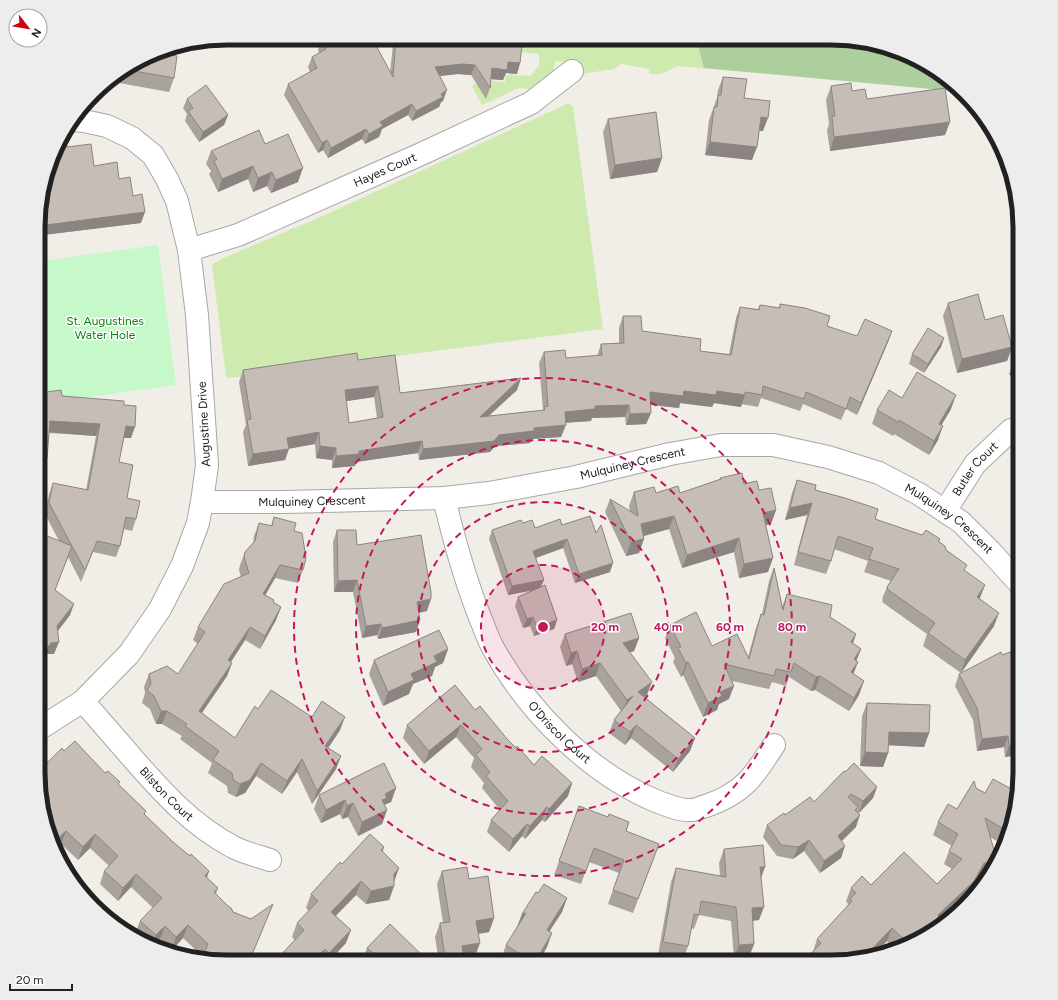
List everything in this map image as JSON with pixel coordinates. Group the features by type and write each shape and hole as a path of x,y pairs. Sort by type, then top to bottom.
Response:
{"street":[{"name":"Hayes Court","path":"189,250 238,235 420,155 530,103 572,71"},
{"name":"Augustine Drive","path":"45,724 83,701 129,654 160,609 182,566 198,523 207,465 198,315 189,250 177,202 167,179 153,155 132,138 107,126 80,121"},
{"name":"Butler Court","path":"945,511 975,464 1011,430"},
{"name":"Mulquiney Crescent","path":"202,502 286,502 444,498 489,493 576,477 670,454 721,445 773,445 828,457 879,473 919,494 961,522 1013,576"},
{"name":"O'Driscol Court","path":"444,498 461,564 472,598 492,647 514,682 534,706 561,736 592,764 646,796 670,806 691,810 720,802 747,782 774,745"},
{"name":"Bilston Court","path":"83,701 153,782 193,821 213,836 235,848 270,860"}],"green space":[{"path":"450,45 843,45 867,48 901,59 922,69 951,90 678,66 661,74 649,74 649,69 621,64 614,69 581,74 571,62 555,61 553,75 541,91 519,88 482,105 472,86 474,84 489,86 490,81 505,82 506,75 531,76 539,65 539,54"},
{"path":"698,45 843,45 867,48 901,59 922,69 952,91 704,68"},
{"path":"569,103 573,107 603,329 228,378 226,376 212,265 221,259 325,215"},
{"name":"St. Augustines Water Hole","path":"158,245 176,385 45,403 45,260"}],"building":[{"path":"324,45 376,45 393,77 395,45 522,45 520,63 508,62 507,70 492,68 490,88 475,65 462,64 435,67 447,90 441,94 443,97 416,111 412,104 380,122 383,126 369,134 366,129 331,148 327,140 322,143 288,84 317,68 312,57 326,49"},
{"path":"170,54 177,56 174,78 133,71"},
{"path":"723,77 747,79 744,98 770,101 768,118 761,117 757,147 710,142 714,107 717,107 718,95 721,95"},
{"path":"851,83 852,91 865,89 867,99 945,88 950,122 834,137 832,116 835,116 831,86"},
{"path":"206,85 228,115 203,132 188,111 193,108 187,99"},
{"path":"656,112 662,158 615,165 608,119"},
{"path":"259,130 265,144 288,134 303,168 276,180 272,172 258,178 253,166 222,179 214,161 217,159 211,151"},
{"path":"91,144 94,166 117,162 119,179 130,177 133,196 142,194 145,212 46,225 45,215 48,191 59,157 65,145 67,145 67,147"},
{"path":"978,294 985,320 1003,315 1012,347 962,359 948,303"},
{"path":"780,304 805,308 830,316 827,326 857,336 865,319 892,331 861,403 850,397 846,409 806,392 804,399 763,386 762,395 745,392 745,395 717,391 716,395 684,391 683,396 650,392 651,413 630,414 629,405 595,406 595,409 565,412 566,425 534,428 534,431 499,435 494,441 423,449 422,441 359,451 359,454 336,456 336,448 320,446 319,432 287,438 289,449 253,454 247,420 251,419 243,370 357,353 358,360 395,355 400,393 521,378 480,417 545,410 544,407 548,406 544,352 565,350 566,358 602,355 601,344 624,343 623,316 641,316 642,331 701,339 700,351 731,355 740,307 759,310 760,305 780,308","holes":["378,386 383,417 349,423 345,390"]},
{"path":"928,328 944,338 928,364 912,354"},
{"path":"917,372 956,395 939,424 943,426 934,441 899,420 898,422 877,410 889,390 902,398"},
{"path":"61,390 62,396 124,401 124,405 136,406 135,427 126,426 119,462 133,465 127,498 140,501 136,519 126,517 120,546 97,541 85,570 49,503 53,483 88,490 100,424 50,421 47,458 45,458 45,392"},
{"path":"742,473 744,484 757,481 759,490 771,488 776,510 763,513 773,558 744,564 739,538 687,555 674,516 641,524 644,539 631,542 610,499 638,516 634,492 654,487 656,493 678,486 680,493 721,479 720,478"},
{"path":"797,480 816,485 815,490 878,509 875,519 922,535 926,530 940,539 938,541 945,546 946,550 967,565 964,570 985,585 977,597 999,613 965,660 928,633 935,623 887,589 899,569 869,559 873,548 838,536 831,561 798,552 812,503 790,508"},
{"path":"590,516 596,533 601,525 613,563 579,574 567,539 533,551 544,580 512,586 492,530 521,520 523,523 532,520 535,528 560,519 562,525"},
{"path":"274,517 296,523 294,531 302,533 306,558 303,570 280,565 263,594 274,600 273,602 281,607 265,636 250,627 228,660 232,663 199,711 235,738 255,706 258,709 271,690 312,717 322,701 345,717 325,746 341,756 317,791 302,759 287,781 261,763 250,780 240,784 233,780 232,773 213,760 219,751 185,726 187,724 167,711 161,711 154,696 147,690 151,684 149,674 167,666 178,674 205,632 198,627 224,584 249,573 244,557 245,552 255,541 259,523 272,526"},
{"path":"337,530 356,530 357,545 421,535 431,599 417,602 420,620 382,628 381,624 366,626 357,580 338,581"},
{"path":"45,535 72,546 55,590 74,604 57,626 59,642 51,643 45,651"},
{"path":"774,568 783,610 787,594 832,605 830,617 856,634 851,642 861,649 854,659 858,662 851,672 864,681 854,698 820,676 816,677 794,663 791,672 776,669 774,676 724,664 734,686 720,692 722,696 708,703 688,662 686,663 678,648 681,647 670,625 696,612 712,646 737,634 749,659 761,614 764,615"},
{"path":"545,585 557,620 537,627 533,617 527,619 518,597"},
{"path":"631,613 639,638 623,643 652,682 638,692 695,738 678,759 636,725 630,732 614,720 633,696 627,700 600,663 582,669 577,651 571,653 565,634"},
{"path":"439,630 448,649 434,656 437,662 411,674 414,680 388,692 374,660"},
{"path":"1013,651 1013,745 1009,746 1008,736 982,739 977,708 959,674 1001,652 1002,655"},
{"path":"455,685 475,710 480,706 508,740 516,748 517,746 534,765 542,756 572,783 549,809 547,807 530,826 527,824 513,839 491,820 508,801 486,776 490,772 476,755 482,749 461,725 429,751 407,725"},
{"path":"867,703 930,705 929,733 889,732 888,753 865,752"},
{"path":"75,741 105,773 108,771 120,782 118,784 146,811 144,814 173,842 190,856 191,854 209,871 205,876 218,888 214,892 231,908 233,912 251,919 273,904 252,955 215,955 204,953 208,944 188,925 176,937 165,926 156,935 140,921 162,898 136,874 123,888 104,871 118,856 95,834 83,847 66,831 58,839 48,809 45,785 45,765 62,748 64,751"},
{"path":"384,763 396,788 385,794 387,798 382,800 387,810 362,822 353,803 347,806 345,800 326,810 319,795"},
{"path":"854,763 877,787 863,801 851,794 848,797 858,807 855,810 860,815 838,836 845,846 824,861 809,840 798,847 781,845 767,825 784,813 785,815 810,797 814,802 844,771 845,772"},
{"path":"993,779 1012,790 1009,800 1011,801 1010,807 1007,812 1009,813 1004,829 985,818 994,852 990,862 984,863 974,881 938,915 938,919 931,925 928,925 922,931 904,939 892,928 870,951 843,955 810,955 821,943 817,939 852,901 850,899 856,893 851,888 862,876 871,885 904,852 937,884 962,859 949,851 958,834 938,822 948,804 957,809 974,781 976,788 985,793"},
{"path":"579,806 608,817 609,814 629,822 626,831 659,844 638,899 613,890 624,860 594,848 586,871 559,861"},
{"path":"370,834 384,847 381,850 399,868 394,874 394,886 371,891 361,881 331,912 351,930 329,953 325,949 319,955 281,955 304,930 297,923 318,901 311,894 340,862 342,864"},
{"path":"763,845 765,867 760,867 764,907 752,908 754,944 739,945 736,907 701,901 699,915 694,914 688,946 663,942 676,868 726,877 724,849"},
{"path":"467,867 469,879 488,876 494,918 476,921 480,943 462,946 463,954 445,955 440,923 450,922 442,871"},
{"path":"544,884 567,898 547,930 552,933 539,955 521,955 506,945 526,913 522,914 536,892 538,893"},
{"path":"390,924 422,955 375,955 367,948"}]}
